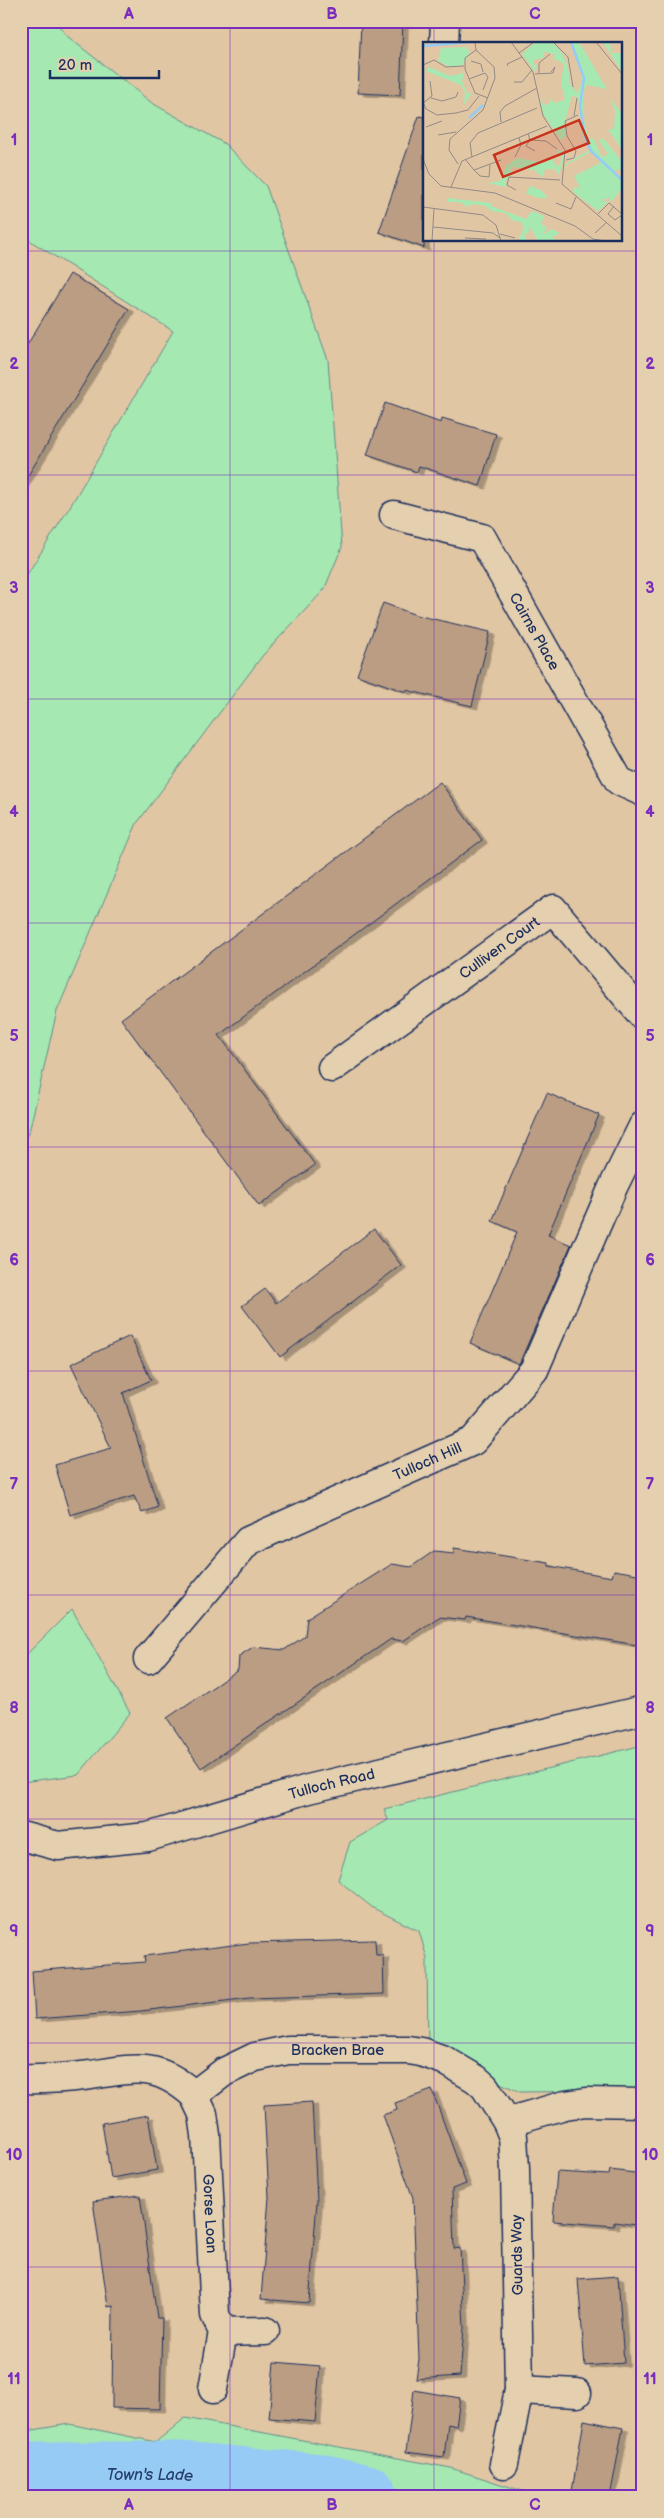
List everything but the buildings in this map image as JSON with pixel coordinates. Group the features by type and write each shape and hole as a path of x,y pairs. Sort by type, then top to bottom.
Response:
{"street":[{"path":"444,42 445,21"},
{"name":"Cairns Place","path":"394,515 482,538 619,782 643,792"},
{"name":"Culliven Court","path":"332,1068 553,909 643,1016"},
{"name":"Tulloch Hill","path":"148,1659 248,1541 473,1441 534,1370 613,1187 643,1126"},
{"name":"Tulloch Road","path":"21,1836 58,1846 148,1837 308,1789 643,1710"},
{"name":"Bracken Brae","path":"194,2095 224,2072 255,2057 288,2050 421,2052 444,2060 485,2087 507,2122"},
{"path":"21,2079 56,2080 123,2068 142,2069 158,2072 178,2081 194,2095"},
{"name":"Gorse Loan","path":"194,2095 203,2114 206,2135 215,2315 223,2332 213,2389"},
{"path":"507,2122 565,2105 586,2102 643,2103"},
{"name":"Guards Way","path":"504,2464 519,2390 515,2169 513,2137 507,2122"},
{"path":"223,2332 265,2331"},
{"path":"519,2390 577,2393"}],"green space":[{"path":"21,21 55,21 67,36 152,103 225,144 266,186 328,360 342,547 324,590 263,655 137,823 57,1011 30,1128 21,1149 21,584 71,505 173,331 21,235"},
{"path":"72,1609 130,1713 78,1775 21,1782 21,1660"},
{"path":"643,1745 643,2091 520,2092 428,2050 427,1958 419,1931 373,1908 338,1880 350,1842 388,1820 384,1809"},
{"path":"185,2418 451,2468 541,2497 21,2497 21,2432 69,2424 156,2442"}],"waterway":[{"name":"Town's Lade","path":"21,2474 179,2474 321,2486 366,2497"}]}
